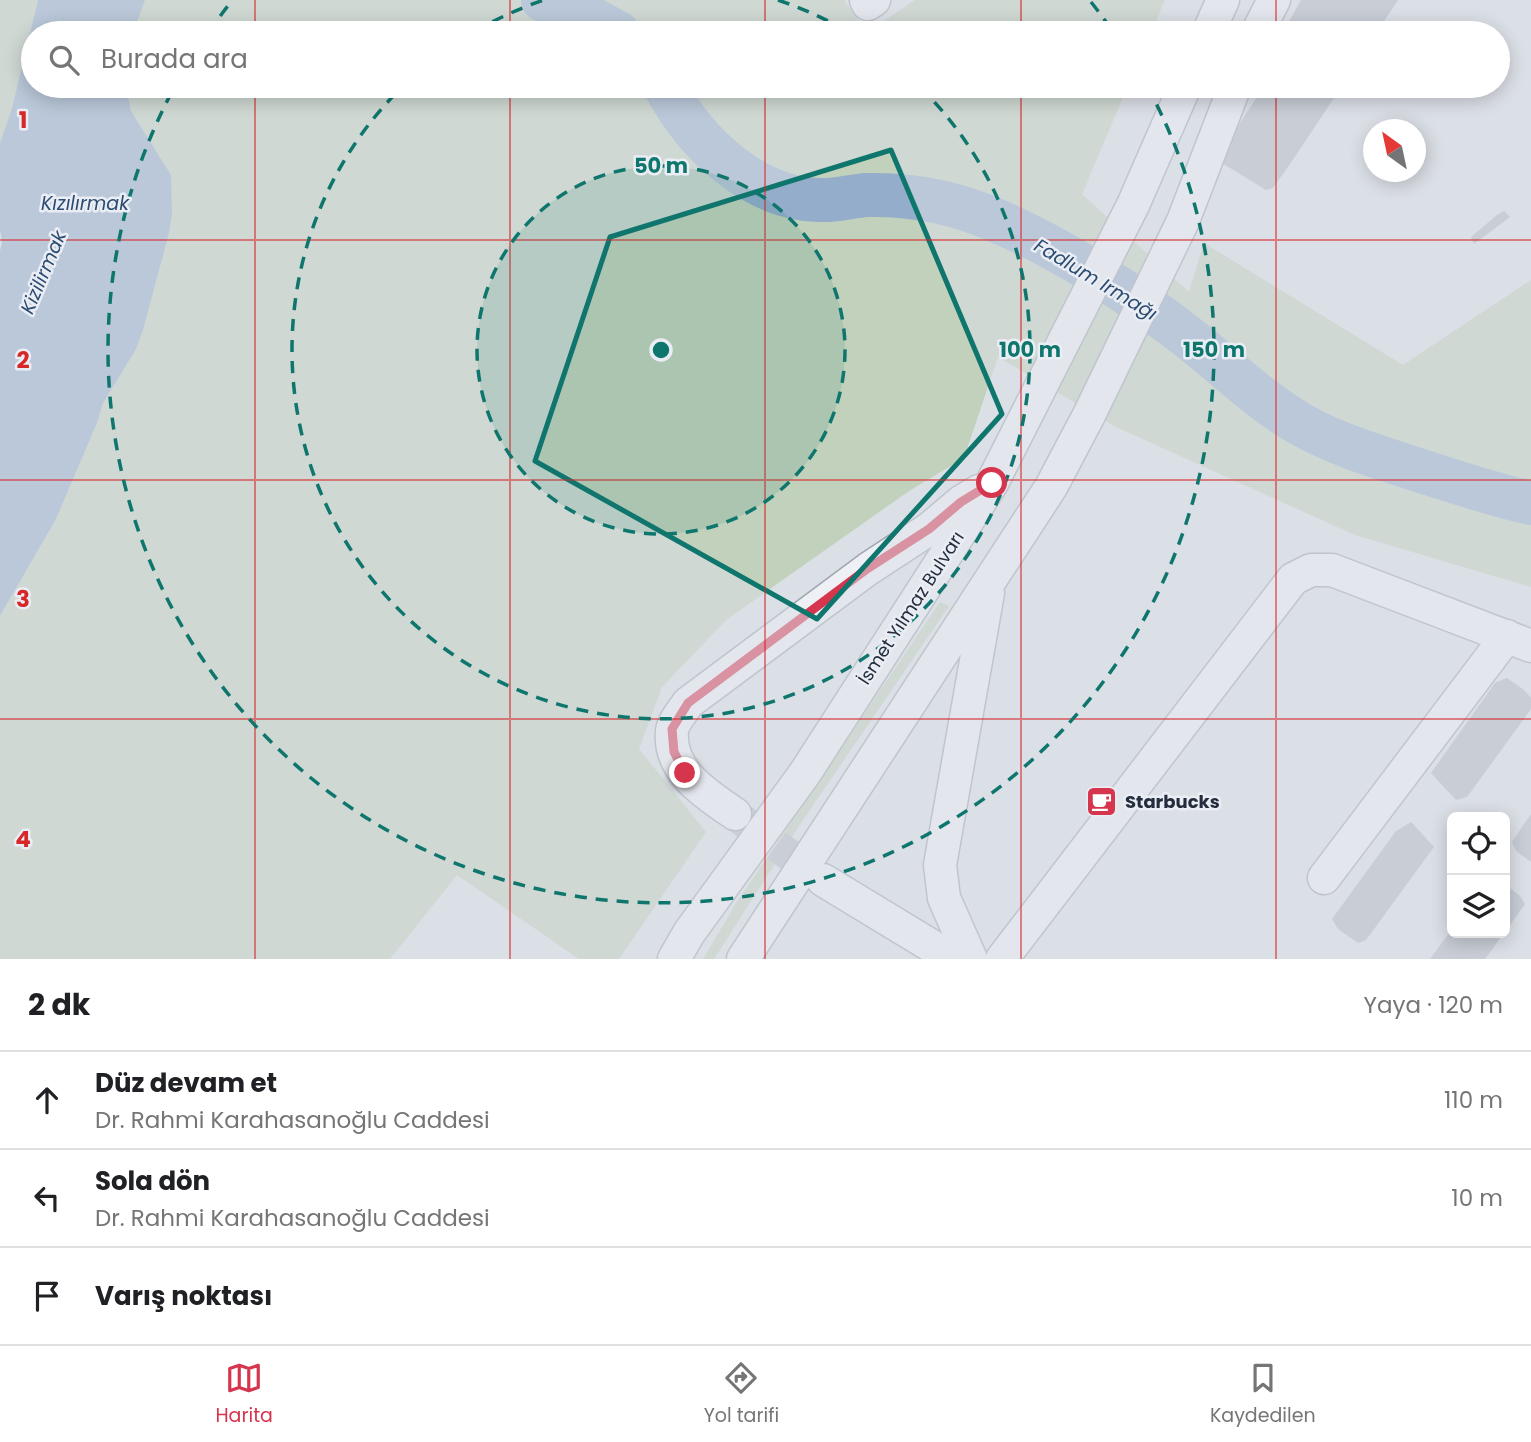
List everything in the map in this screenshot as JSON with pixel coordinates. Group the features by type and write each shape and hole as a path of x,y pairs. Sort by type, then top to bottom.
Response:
{"street":[{"path":"1213,21 1223,0"},
{"path":"1263,21 1274,0"},
{"name":"İsmet Yılmaz Bulvarı","path":"674,959 689,933 805,773 992,483 1133,205 1180,98"},
{"path":"743,959 1051,487 1089,415 1182,221 1229,98"},
{"path":"734,814 704,794 685,773 674,752 672,729 688,703 867,569 929,529 961,502 992,483"},
{"path":"1002,959 1293,579 1311,570 1332,569 1519,641 1324,878"},
{"path":"971,959 944,898 940,864 990,580"},
{"path":"823,880 953,959"}],"highlighted area":[{"path":"891,150 1002,414 817,619 535,461 610,237"}],"green space":[{"path":"0,0 38,0 33,21 21,21 21,71 0,143"},
{"path":"145,0 844,0 859,21 137,21"},
{"path":"915,0 1165,0 1156,21 884,21"},
{"path":"128,98 1123,98 1082,194 1189,292 1204,243 1403,365 1531,280 1531,587 1355,535 1116,427 998,357 964,458 909,491 726,620 662,687 639,749 706,832 619,959 579,959 457,875 390,959 0,959 0,616 56,519 103,403 135,351 169,233 171,175 131,111"},
{"path":"940,602 949,606 801,823 714,959 703,959 737,902"}],"water":[{"name":"Kızılırmak","path":"38,0 145,0 137,21 33,21"},
{"name":"Kızılırmak","path":"21,71 21,98 128,98 131,111 171,175 172,213 143,330 135,351 103,403 56,519 0,616 0,143"}],"building":[{"path":"1301,0 1398,0 1384,21 1289,21"},
{"path":"1256,98 1334,98 1273,188 1266,190 1222,163 1219,155"},
{"path":"1504,211 1510,217 1474,244 1471,237"},
{"path":"1507,678 1531,698 1531,709 1467,797 1456,800 1431,773 1495,683"},
{"path":"1531,814 1531,862 1516,851 1512,842"},
{"path":"1411,822 1434,847 1366,940 1358,943 1338,929 1332,919 1396,831"},
{"path":"1510,888 1525,904 1510,925"},
{"path":"1447,936 1447,938 1500,938 1485,959 1430,959"}],"waterway":[{"name":"Fadlum Irmağı","path":"543,0 596,21"},
{"name":"Fadlum Irmağı","path":"672,98 709,147 728,164 771,189 794,197 819,200 867,195 916,198 964,208 995,220 1070,258 1144,305 1272,405 1302,425 1368,453 1531,503"}],"tunnel":[{"path":"738,817 823,880"}],"place":[{"name":"Starbucks","path":"1102,802"}],"route":[{"path":"685,773 674,752 672,729 688,703 867,569 929,529 961,502 992,483"}],"water label":[{"name":"Kizilirmak","path":"43,272"}]}
